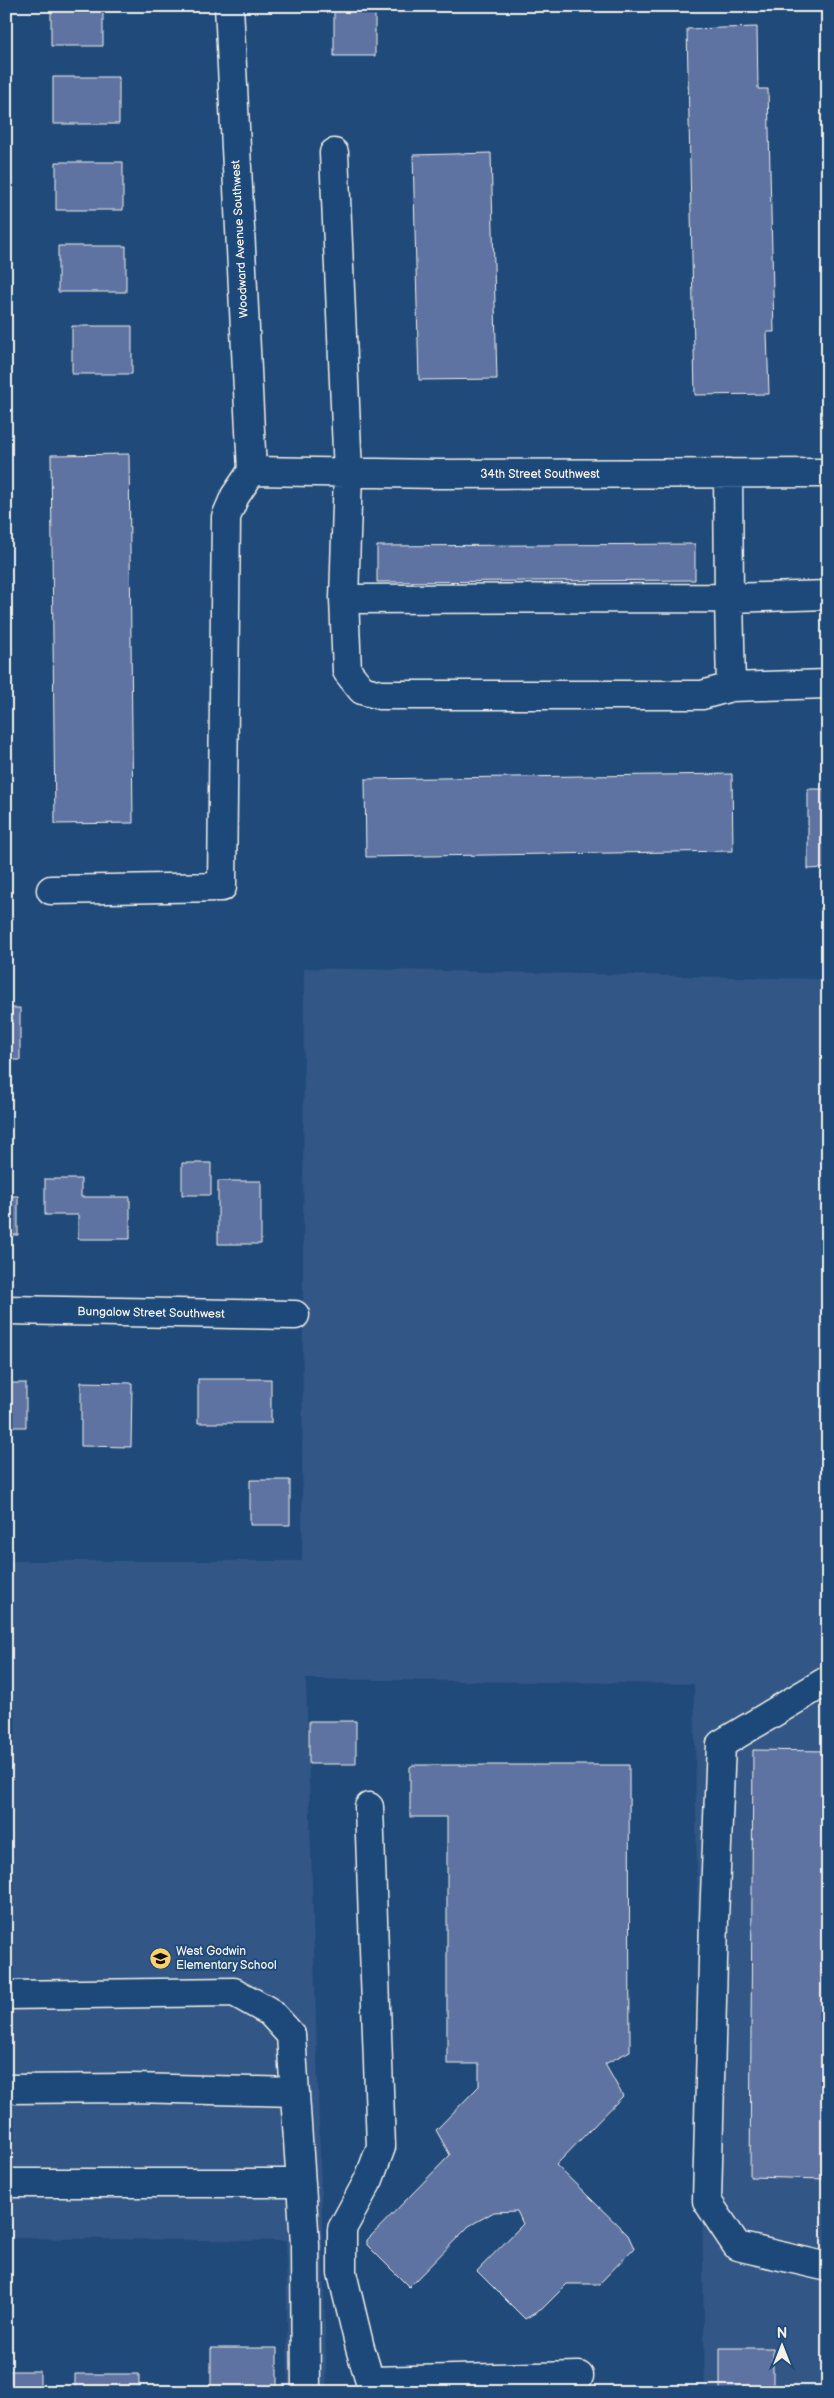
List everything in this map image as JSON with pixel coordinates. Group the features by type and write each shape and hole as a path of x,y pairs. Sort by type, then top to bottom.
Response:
{"street":[{"name":"Woodward Avenue Southwest","path":"229,6 252,471"},
{"path":"334,152 348,472 344,599 347,671 362,690 380,695 702,695 731,687 828,684"},
{"name":"34th Street Southwest","path":"252,471 828,473"},
{"path":"51,890 222,887 226,518 235,496 252,471"},
{"path":"728,473 731,687"},
{"path":"344,599 729,598 828,595"},
{"name":"Bungalow Street Southwest","path":"6,1310 295,1315"},
{"path":"828,1680 721,1744 714,1920 707,2200 737,2246 828,2267"},
{"path":"369,1807 381,2147 369,2179 342,2229 342,2273 372,2386 579,2376"},
{"path":"6,1995 234,1992 270,2012 291,2035 305,2244 306,2392"},
{"path":"6,2089 132,2088 295,2092"},
{"path":"6,2183 301,2190"}],"shaded area":[{"path":"304,968 828,979 828,2392 705,2392 694,1684 306,1679 327,2392 288,2392 286,2241 6,2238 6,1561 302,1561"}],"building":[{"path":"51,6 103,6 103,46 51,46"},
{"path":"334,6 375,6 375,56 334,56"},
{"path":"757,27 758,89 768,89 774,332 767,332 769,394 695,395 687,29"},
{"path":"53,77 119,77 119,124 53,124"},
{"path":"491,153 497,379 419,380 413,155"},
{"path":"56,162 123,162 123,210 56,210"},
{"path":"58,246 126,246 126,292 58,292"},
{"path":"72,326 132,326 132,374 72,374"},
{"path":"129,454 133,823 55,824 51,455"},
{"path":"695,544 695,580 377,582 377,546"},
{"path":"732,774 733,851 366,857 365,779"},
{"path":"808,789 828,789 828,868 808,869"},
{"path":"6,1008 20,1008 20,1060 6,1060"},
{"path":"182,1163 211,1163 211,1195 182,1195"},
{"path":"45,1179 81,1179 81,1197 130,1197 130,1239 78,1239 78,1215 45,1215"},
{"path":"218,1181 261,1181 261,1244 218,1244"},
{"path":"6,1196 18,1196 18,1235 6,1235"},
{"path":"198,1379 271,1379 271,1423 198,1423"},
{"path":"81,1382 132,1383 131,1447 81,1446"},
{"path":"6,1383 26,1383 26,1427 6,1427"},
{"path":"250,1480 290,1480 290,1525 250,1525"},
{"path":"309,1721 356,1721 356,1764 309,1764"},
{"path":"753,1750 828,1751 828,2186 825,2186 825,2179 750,2177"},
{"path":"413,1765 629,1765 630,2051 605,2064 623,2096 556,2165 628,2235 634,2248 599,2284 567,2284 542,2309 525,2319 477,2271 523,2224 517,2211 494,2212 469,2226 409,2287 367,2245 367,2240 450,2155 436,2130 479,2086 479,2064 447,2064 447,1817 410,1817 410,1767"},
{"path":"211,2348 277,2348 277,2392 211,2392"},
{"path":"720,2348 773,2348 773,2392 720,2392"},
{"path":"6,2371 40,2371 40,2392 6,2392"},
{"path":"75,2374 139,2374 139,2392 75,2392"}],"place":[{"name":"West Godwin Elementary School","path":"160,1958"}]}
